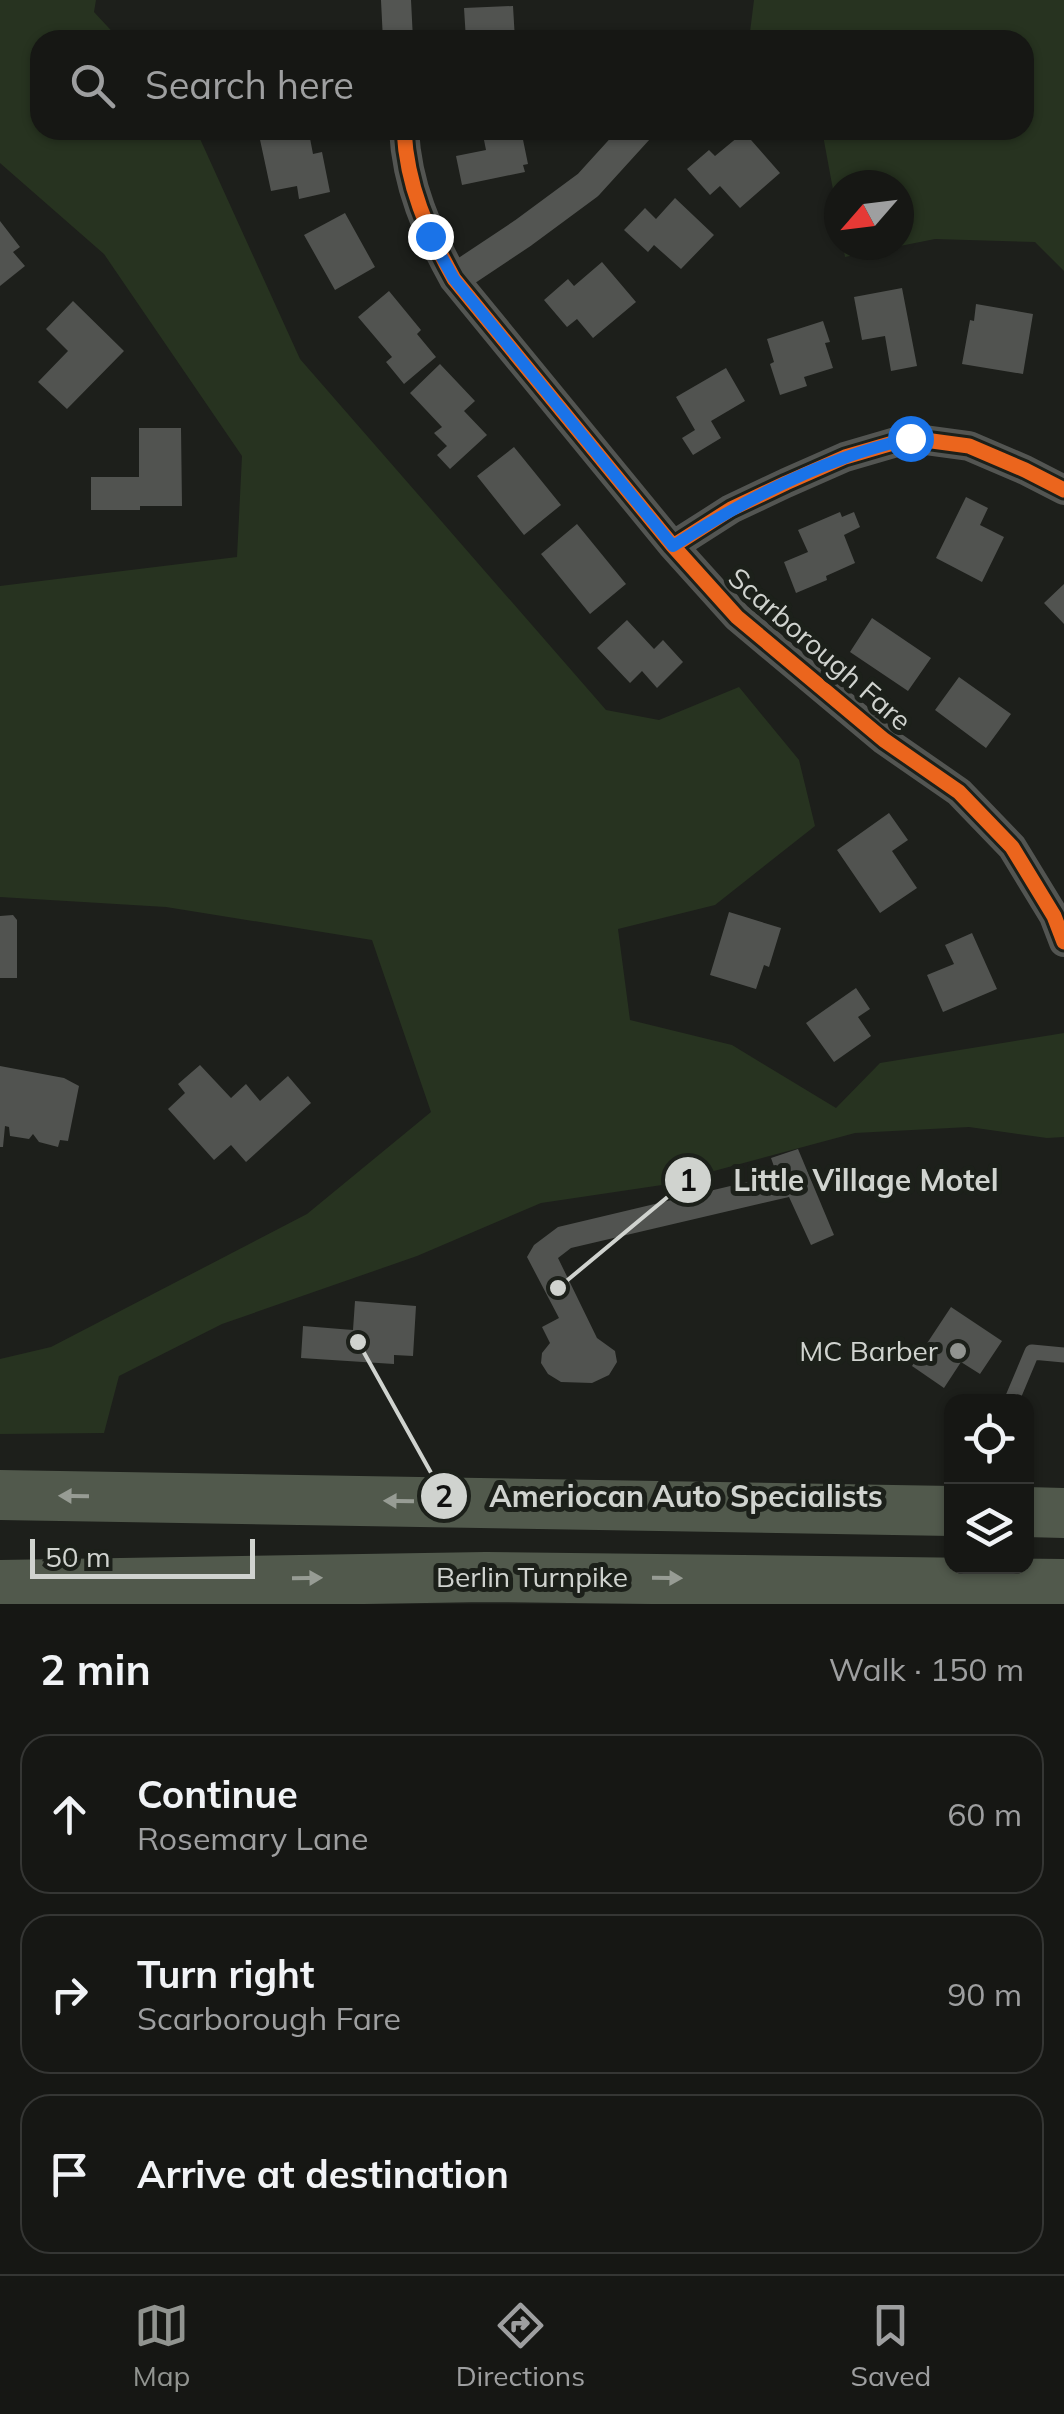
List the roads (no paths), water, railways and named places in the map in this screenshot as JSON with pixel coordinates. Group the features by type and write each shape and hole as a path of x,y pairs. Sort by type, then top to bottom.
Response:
{"highway":[{"path":"0,1495 944,1511"},
{"path":"1034,1512 1064,1513"},
{"name":"Berlin Turnpike","path":"0,1585 80,1594 208,1586 653,1577 1064,1584"}],"street":[{"path":"396,0 398,30"},
{"name":"Scarborough Fare","path":"405,140 412,192 454,279 673,546 737,617 814,684 884,740 959,792 1012,847 1054,916 1064,942"},
{"path":"454,279 588,185 629,140"},
{"path":"673,546 730,509 786,482 844,457 910,438 969,446 1064,490"}],"lane":[{"path":"1014,1394 1032,1352 1064,1356"}],"place":[{"name":"Little Village Motel","path":"558,1288"},
{"name":"Ameriocan Auto Specialists","path":"358,1342"},
{"name":"MC Barber","path":"958,1351"}]}
